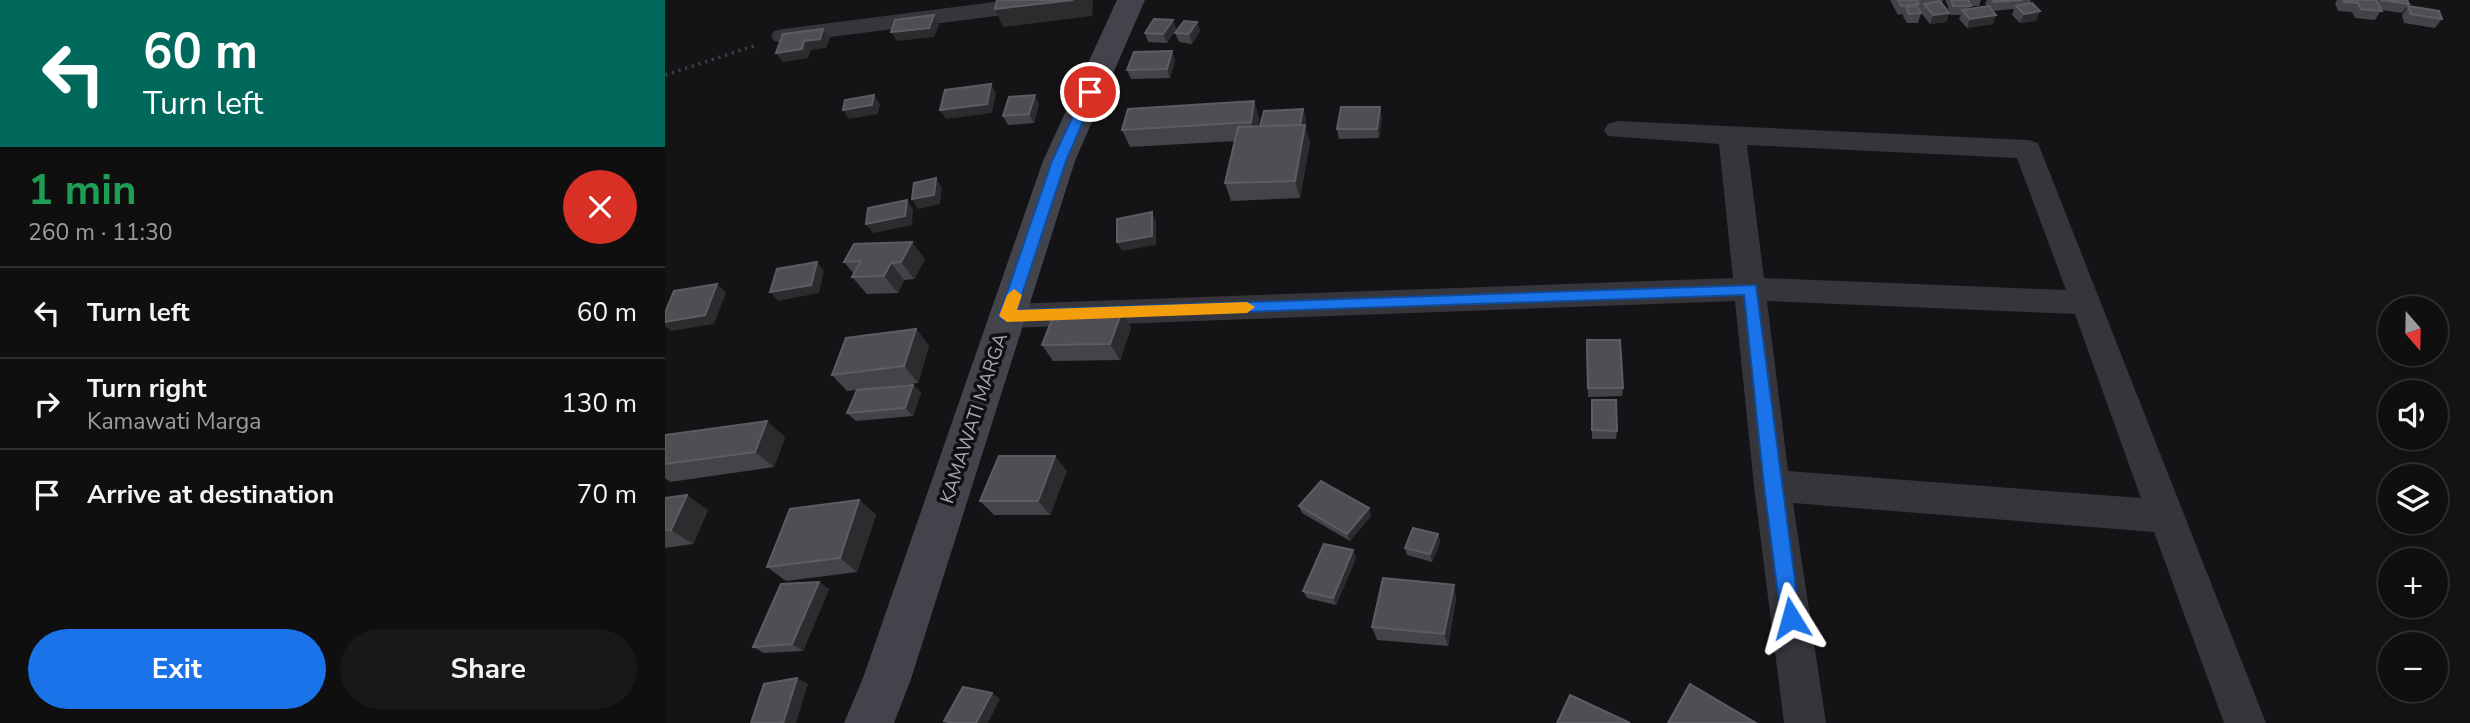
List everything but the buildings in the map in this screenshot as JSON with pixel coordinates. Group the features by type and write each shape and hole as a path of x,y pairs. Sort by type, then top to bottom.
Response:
{"main road":[{"name":"KAMAWATI MARGA","path":"869,723 887,679 1059,161 1131,0"}],"street":[{"path":"783,36 1067,0"},
{"path":"1618,130 2028,149 2245,723"},
{"path":"1732,137 1772,486 1805,723"},
{"path":"1007,316 1751,289 2087,303"},
{"path":"1772,486 2165,516"}],"path":[{"path":"665,75 783,36"}],"slow traffic":[{"path":"1014,295 1007,316 1247,307"}],"route":[{"path":"1090,92 1059,161 1007,316 1751,289 1772,486 1791,618"}]}
